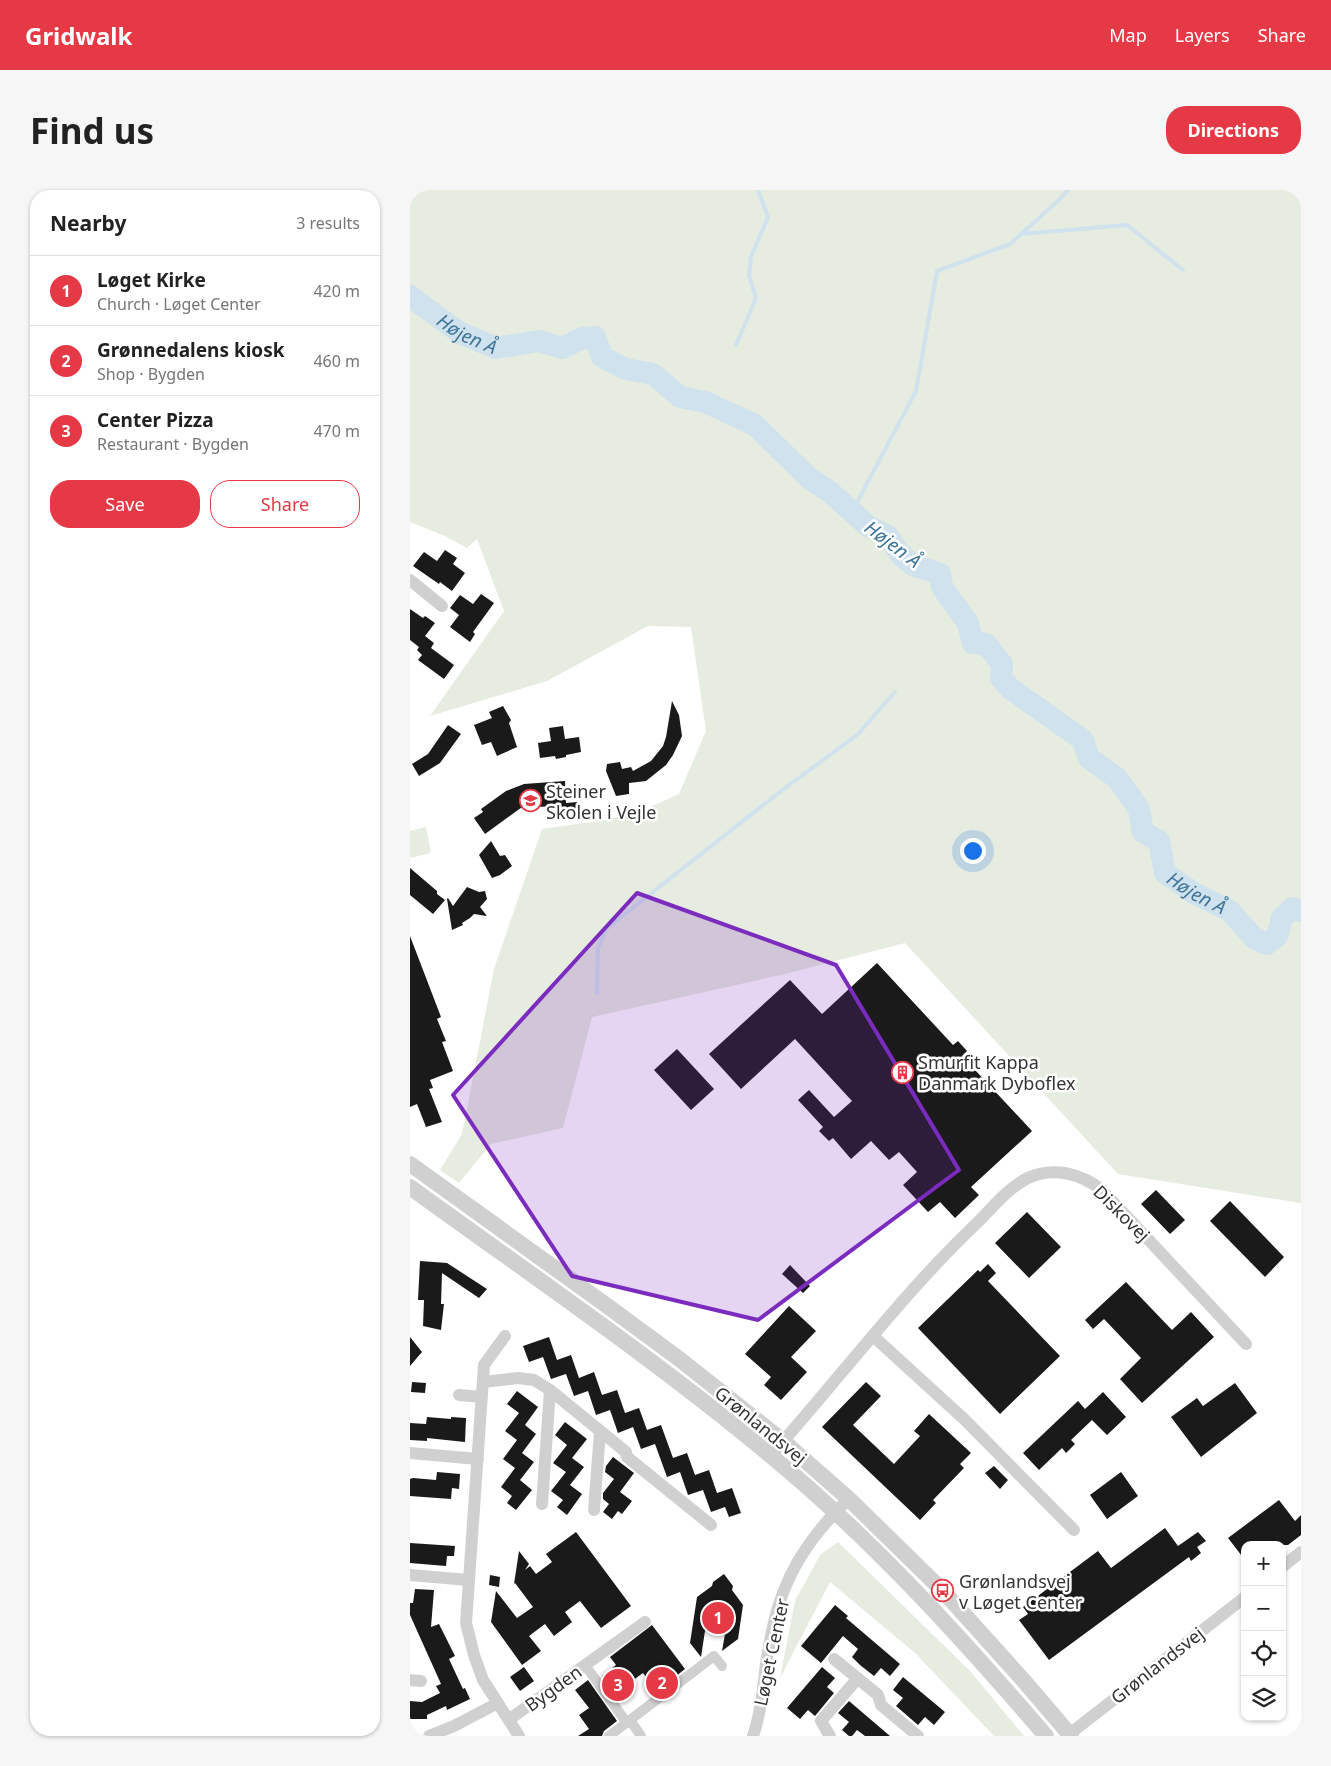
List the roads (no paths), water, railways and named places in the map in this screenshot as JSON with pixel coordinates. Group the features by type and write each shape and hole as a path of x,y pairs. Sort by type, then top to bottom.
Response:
{"street":[{"path":"410,580 442,606"},
{"name":"Grønlandsvej","path":"410,1164 646,1334 783,1441 849,1499 943,1590 1069,1735 1241,1599"},
{"name":"Diskovej","path":"771,1456 873,1336 960,1238 1015,1186 1027,1178 1042,1173 1053,1172 1079,1176 1102,1190 1246,1344"},
{"name":"Grønlandsvej","path":"410,1188 663,1370 771,1456 856,1531 942,1617 1046,1736"},
{"name":"Bygden","path":"505,1336 484,1365 466,1623 483,1680 520,1736"},
{"path":"873,1336 964,1418 1074,1530"},
{"path":"483,1382 518,1378 534,1380 550,1390 711,1525"},
{"path":"542,1504 550,1390"},
{"path":"459,1396 482,1397"},
{"path":"594,1510 600,1432"},
{"path":"410,1453 478,1459"},
{"name":"Løget Center","path":"753,1736 761,1705 774,1622 783,1592 810,1544 835,1512 849,1499"},
{"path":"1286,1564 1301,1552"},
{"path":"410,1576 468,1580"},
{"name":"Bygden","path":"510,1719 645,1622"},
{"path":"609,1736 714,1656 722,1666"},
{"path":"834,1660 878,1695 881,1705 918,1736"},
{"path":"585,1665 628,1722 641,1736"},
{"path":"830,1736 821,1721 858,1678"},
{"path":"432,1736 498,1703"}],"waterway":[{"path":"736,345 756,298 749,276 751,257 768,217 758,190"},
{"path":"852,512 916,391 937,271 1010,244 1068,190"},
{"path":"1022,234 1127,225 1183,270"},
{"name":"Højen Å","path":"410,296 460,333 496,348 539,341 562,348 583,338 595,337 602,357 626,369 653,374 680,397 705,402 755,425 809,478 830,492 868,526 888,536 900,554 913,565 940,574 942,587 968,623 973,643 986,644 1002,664 1001,678 1011,689 1083,740 1089,758 1117,778 1139,809 1143,832 1159,841 1165,873 1194,893 1230,911 1254,938 1267,944 1277,936 1282,918 1293,908 1301,911"},
{"path":"597,993 598,949 606,929 781,791 857,735 895,692"}],"place":[{"name":"Steiner Skolen i Vejle","path":"530,801"},
{"name":"Smurfit Kappa Danmark Dyboflex","path":"902,1072"},
{"name":"Grønlandsvej v Løget Center","path":"943,1591"},
{"name":"Løget Kirke","path":"718,1618"},
{"name":"Grønnedalens kiosk","path":"662,1683"},
{"name":"Center Pizza","path":"618,1685"}]}
